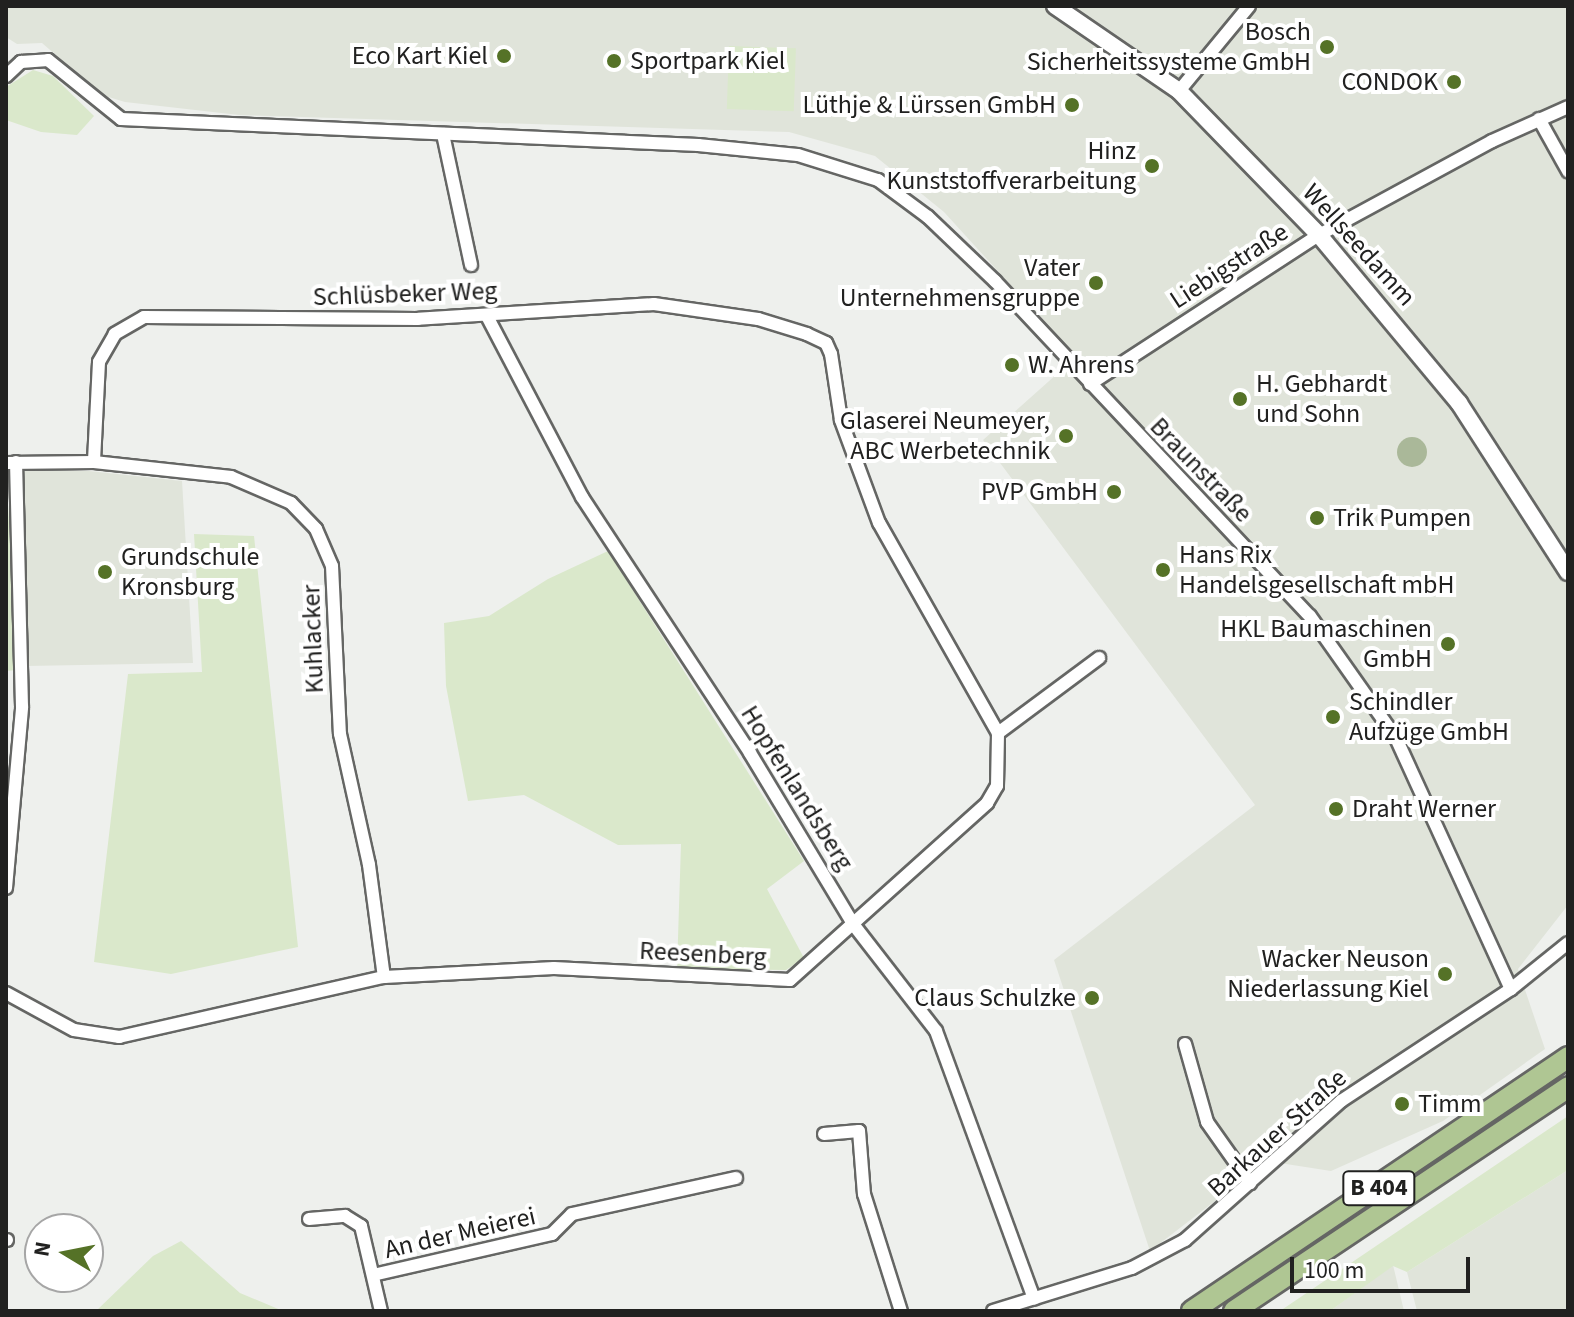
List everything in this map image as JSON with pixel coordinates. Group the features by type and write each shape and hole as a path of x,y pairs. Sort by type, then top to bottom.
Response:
{"highway":[{"name":"B 404","path":"1192,1311 1568,1057"},
{"name":"B 404","path":"1234,1311 1568,1087"}],"main road":[{"name":"Wellseedamm","path":"1055,6 1179,91 1319,235 1451,391 1520,491 1568,572"}],"street":[{"path":"1179,91 1249,6"},
{"name":"Braunstraße","path":"6,76 21,62 48,60 121,119 758,150 839,165 878,180 939,227 1310,616 1364,687 1396,738 1511,989"},
{"name":"Liebigstraße","path":"1090,384 1319,235 1539,119 1568,107"},
{"path":"1539,119 1568,171"},
{"path":"443,134 471,265"},
{"name":"Schlüsbeker Weg","path":"94,462 99,362 115,334 144,317 345,320 487,316 593,304 654,304 758,319 826,343"},
{"name":"Hopfenlandsberg","path":"487,316 582,497 758,766 853,924 936,1031 1034,1299"},
{"name":"Reesenberg","path":"6,993 74,1030 119,1037 384,977 554,968 790,980 987,803 997,786 998,733 860,479 826,343"},
{"name":"Kuhlacker","path":"11,463 94,462 231,477 291,503 316,529 332,566 340,734 369,865 384,977"},
{"path":"6,888 22,707 17,496 11,463"},
{"path":"998,733 1099,658"},
{"name":"Barkauer Straße","path":"993,1311 1161,1256 1211,1223 1250,1183 1341,1101 1511,989 1568,943"},
{"path":"1185,1044 1207,1122 1250,1183"},
{"path":"824,1134 859,1131 864,1194 901,1311"},
{"name":"An der Meierei","path":"373,1275 552,1234 572,1214 736,1178"},
{"path":"309,1219 345,1216 361,1226 381,1311"}],"shaded area":[{"path":"6,6 1568,6 1568,905 1518,969 1545,1049 1443,1121 1331,1171 1267,1161 1150,1251 1054,960 1255,805 983,440 1076,357 944,212 875,156 789,132 239,115 125,102 102,95 42,43 17,44 6,37"},
{"path":"729,46 796,48 794,111 727,109"},
{"path":"33,70 53,76 94,116 77,135 41,132 6,120 6,87"},
{"path":"1412,437 1423,441 1427,452 1423,463 1412,467 1401,463 1397,452 1401,441"},
{"path":"6,468 17,670 6,671"},
{"name":"Grundschule Kronsburg","path":"20,471 89,471 182,481 193,663 26,666"},
{"path":"194,534 254,536 298,947 171,974 94,962 128,674 202,672"},
{"path":"608,551 804,861 767,889 804,958 786,970 677,969 681,844 618,845 524,795 468,801 446,686 444,623 489,616 548,579"},
{"path":"1568,1116 1568,1170 1407,1272 1393,1266 1330,1311 1280,1311"},
{"path":"1568,1170 1568,1311 1417,1311 1407,1272"},
{"path":"181,1241 240,1293 283,1311 96,1311 153,1256"},
{"path":"1393,1265 1404,1311 1330,1311"}],"place":[{"name":"Bosch Sicherheitssysteme GmbH","path":"1327,47"},
{"name":"Eco Kart Kiel","path":"504,56"},
{"name":"Sportpark Kiel","path":"614,61"},
{"name":"CONDOK","path":"1454,82"},
{"name":"Lüthje & Lürssen GmbH","path":"1072,105"},
{"name":"Hinz Kunststoffverarbeitung","path":"1152,166"},
{"name":"Vater Unternehmensgruppe","path":"1096,283"},
{"name":"W. Ahrens","path":"1012,365"},
{"name":"H. Gebhardt und Sohn","path":"1240,399"},
{"name":"Glaserei Neumeyer, ABC Werbetechnik","path":"1066,436"},
{"name":"PVP GmbH","path":"1114,492"},
{"name":"Trik Pumpen","path":"1317,518"},
{"name":"Hans Rix Handelsgesellschaft mbH","path":"1163,570"},
{"name":"Grundschule Kronsburg","path":"105,572"},
{"name":"HKL Baumaschinen GmbH","path":"1448,644"},
{"name":"Schindler Aufzüge GmbH","path":"1333,717"},
{"name":"Draht Werner","path":"1336,809"},
{"name":"Wacker Neuson Niederlassung Kiel","path":"1445,974"},
{"name":"Claus Schulzke","path":"1092,998"},
{"name":"Timm","path":"1402,1104"}]}
